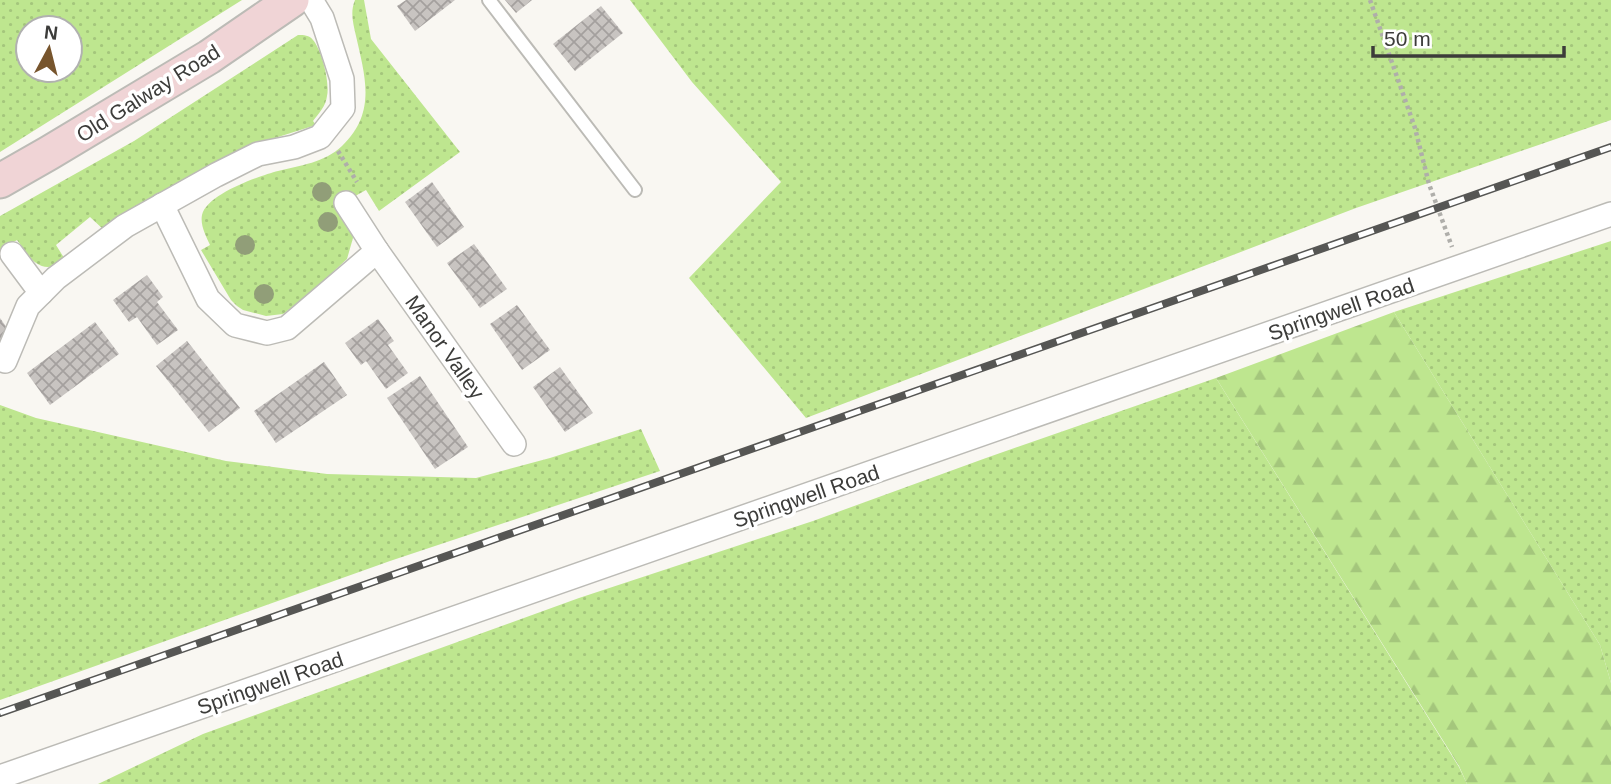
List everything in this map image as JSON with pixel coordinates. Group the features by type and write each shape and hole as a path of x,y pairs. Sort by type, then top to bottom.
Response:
{"main road":[{"name":"Old Galway Road","path":"0,181 209,57 292,0"}],"street":[{"path":"5,361 28,306 56,278 125,226 258,154 295,147 320,137 343,108 342,79 322,18 311,0"},
{"name":"Manor Valley","path":"353,195 377,251 514,444"},
{"path":"162,205 208,299 235,326 267,333 287,328 377,251"},
{"name":"Springwell Road","path":"0,777 1611,214"},
{"path":"12,254 41,293"}],"lane":[{"path":"489,0 635,190"}],"path":[{"path":"1370,0 1415,128 1433,196 1460,267"},
{"path":"339,153 353,195"}],"green space":[{"path":"0,0 242,0 0,152"},
{"path":"355,0 364,0 371,39 460,152 379,211 366,190 339,205 352,231 353,238 347,259 283,314 266,316 243,310 231,300 201,250 210,245 203,227 202,215 206,207 223,193 259,177 320,160 335,152 353,133 360,121 366,94 363,65 352,18"},
{"path":"630,0 1611,0 1611,120 1356,208 806,418 689,278 781,182 692,82"},
{"path":"298,35 308,36 313,40 326,75 326,100 313,121 316,125 256,144 104,230 90,217 56,245 66,261 57,265 49,267 37,264 17,240 0,250 0,216 134,141"},
{"path":"1611,241 1611,683 1600,645 1394,312"},
{"path":"1394,312 1600,645 1611,683 1611,784 1467,784 1459,766 1216,378"},
{"path":"1216,378 1459,767 1467,784 98,784 203,734 579,598 813,521"},
{"path":"0,405 36,418 226,461 327,474 476,478 641,429 660,471 390,561 0,700"}],"building":[{"path":"406,0 455,0 415,31 397,6"},
{"path":"505,0 532,0 516,13"},
{"path":"601,6 623,33 575,71 553,44"},
{"path":"432,182 464,227 437,247 405,202"},
{"path":"474,244 507,289 480,308 447,263"},
{"path":"147,275 163,297 157,302 178,330 157,345 137,317 129,322 113,300"},
{"path":"517,305 550,350 522,370 490,324"},
{"path":"0,318 10,332 0,340"},
{"path":"378,319 394,341 388,345 408,373 386,389 366,361 361,365 345,343"},
{"path":"95,322 119,354 50,405 27,373"},
{"path":"187,341 240,408 209,432 156,366"},
{"path":"324,362 347,395 276,443 254,411"},
{"path":"560,367 593,413 565,432 533,387"},
{"path":"420,376 468,447 435,469 387,398"}],"railway":[{"path":"0,713 1611,147"}]}
